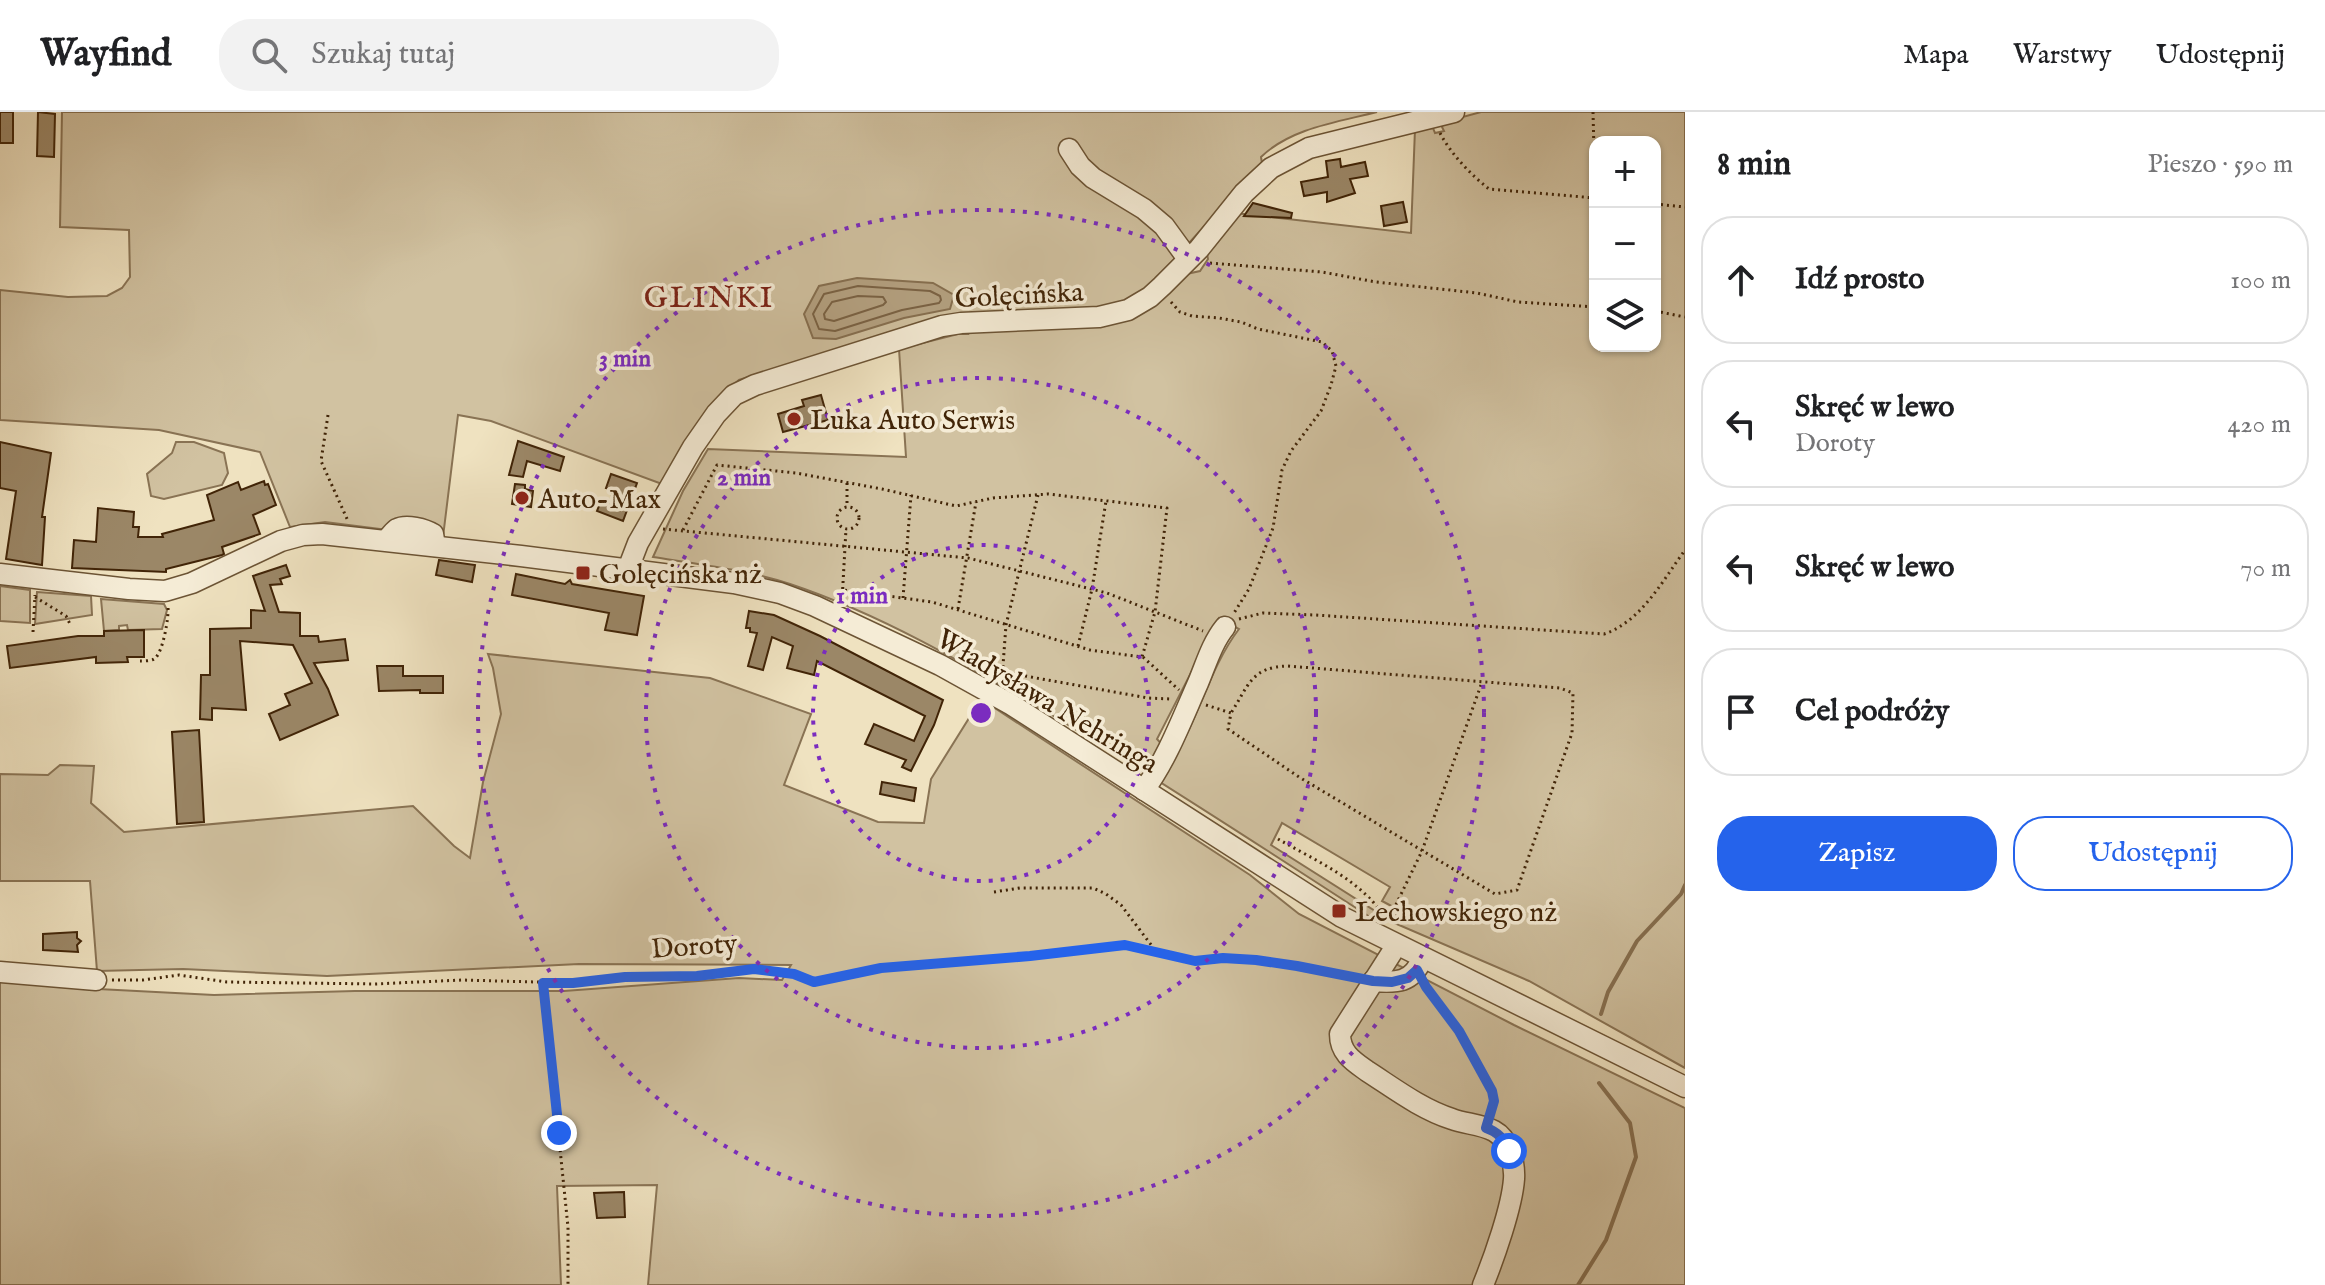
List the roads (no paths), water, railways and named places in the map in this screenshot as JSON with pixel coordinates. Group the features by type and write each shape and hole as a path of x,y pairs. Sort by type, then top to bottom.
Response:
{"street":[{"name":"Golęcińska","path":"628,569 638,543 693,447 734,395 755,385 942,326 1099,317 1128,310 1162,286 1244,193 1271,168 1309,148 1444,115"},
{"path":"1069,149 1093,178 1144,209 1164,226 1188,259"},
{"name":"Władysława Nehringa","path":"0,574 165,591 192,583 288,539 315,534 628,569 742,584 780,593 815,606 985,689 1321,905 1396,946 1419,964 1685,1087"},
{"path":"1144,790 1196,702 1221,632"},
{"path":"1396,946 1340,1034 1341,1046 1352,1060 1419,1105 1452,1119 1495,1131 1505,1142 1514,1167 1512,1193 1483,1285"},
{"path":"1373,981 1392,982 1408,978 1419,964"},
{"path":"0,972 96,980"}],"water":[{"path":"857,278 933,283 954,295 950,309 904,318 836,339 813,338 804,314 819,286"}],"waterway":[{"path":"1601,1014 1608,992 1637,941 1681,894 1685,885"},
{"path":"1578,1285 1606,1240 1636,1157 1630,1123 1599,1083"}],"place":[{"name":"Luka Auto Serwis","path":"794,419"},
{"name":"Auto-Max","path":"522,498"},
{"name":"Golęcińska nż","path":"583,573"},
{"name":"Lechowskiego nż","path":"1339,911"}],"district":[{"name":"GLINKI","path":"709,297"}]}
